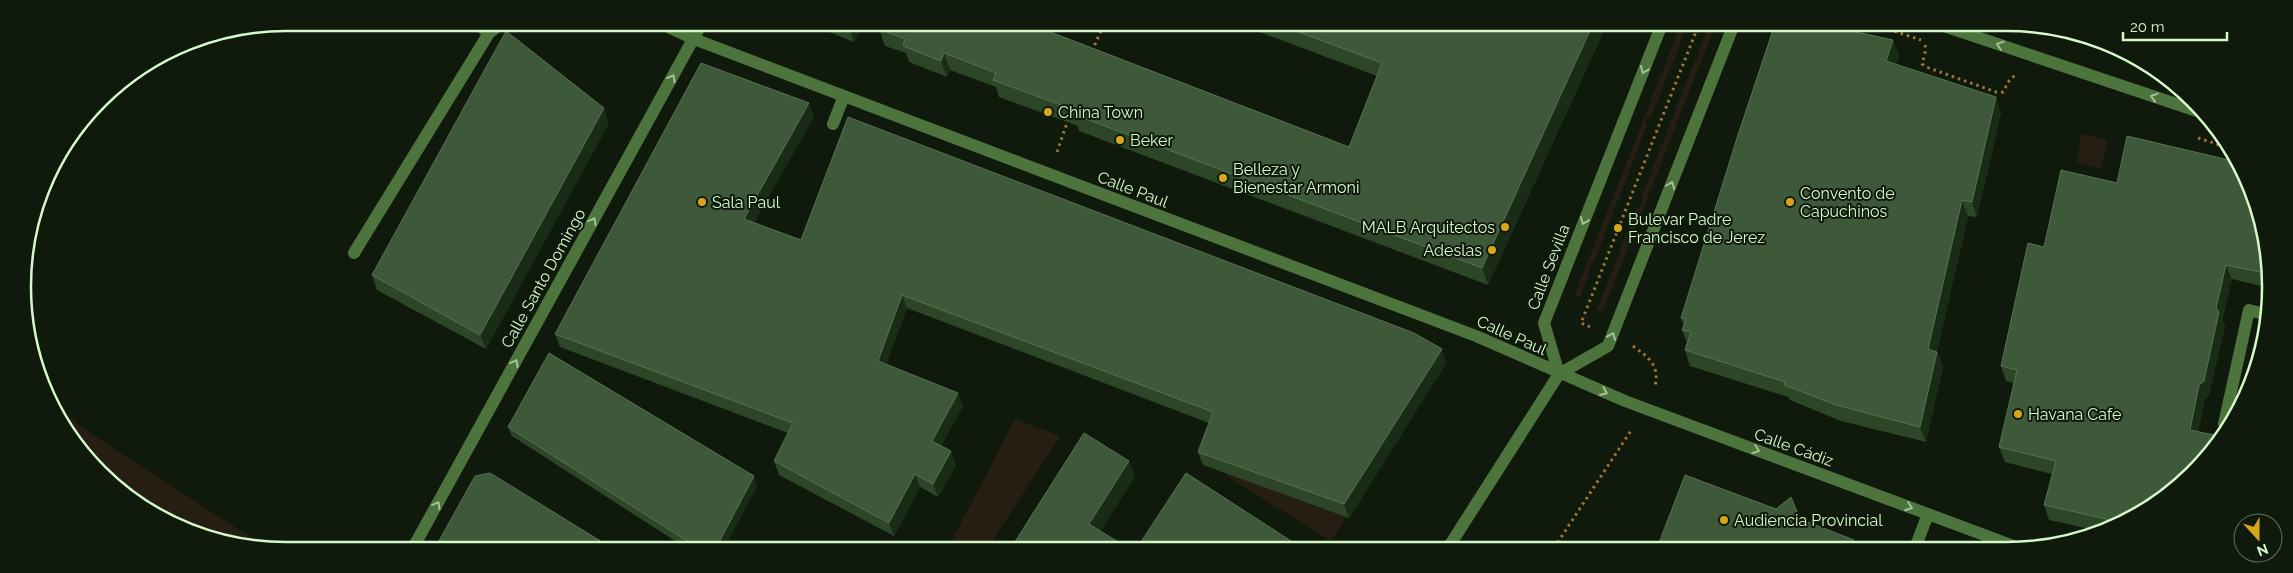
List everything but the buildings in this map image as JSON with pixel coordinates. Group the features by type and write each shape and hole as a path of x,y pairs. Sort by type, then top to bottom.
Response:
{"street":[{"path":"354,253 492,31"},
{"name":"Calle Paul","path":"677,31 1476,336 1560,374"},
{"name":"Calle Santo Domingo","path":"416,542 698,31"},
{"name":"Calle Sevilla","path":"1560,374 1544,323 1659,31"},
{"path":"1452,542 1560,374 1608,346 1731,31"},
{"path":"1960,31 2181,101"},
{"path":"833,124 844,96"},
{"path":"2225,418 2249,310 2260,313"},
{"name":"Calle Cádiz","path":"1560,374 1625,401 2003,542"},
{"path":"1917,542 1928,514"}],"path":[{"path":"1090,55 1101,31"},
{"path":"1596,330 1581,323 1696,31"},
{"path":"1895,31 1920,39 1924,43 1926,49 1922,64 1926,67 1996,92 2003,92 2014,75 2021,75"},
{"path":"1049,174 1071,113"},
{"path":"2190,135 2219,146"},
{"path":"1630,344 1652,359 1657,375 1653,394"},
{"path":"1558,542 1635,423"}],"shaded area":[{"path":"1678,31 1685,31 1651,117 1648,117 1645,124 1647,125 1594,262 1591,262 1588,269 1590,271 1580,297 1575,294"},
{"path":"1707,31 1713,31 1603,311 1597,310 1637,206 1640,207 1643,199 1641,198 1695,60 1697,61 1700,54 1698,52"},
{"path":"2083,134 2105,139 2107,143 2101,169 2076,162"},
{"path":"65,413 84,429 255,540 204,528 159,508 145,499 106,467 84,442"},
{"path":"1015,419 1060,436 992,542 951,542"},
{"path":"1227,471 1346,517 1331,541 1226,476"}],"place":[{"name":"China Town","path":"1048,112"},
{"name":"Beker","path":"1120,140"},
{"name":"Belleza y Bienestar Armoni","path":"1223,178"},
{"name":"Sala Paul","path":"702,202"},
{"name":"Convento de Capuchinos","path":"1790,202"},
{"name":"MALB Arquitectos","path":"1505,227"},
{"name":"Bulevar Padre Francisco de Jerez","path":"1618,228"},
{"name":"Adeslas","path":"1492,250"},
{"name":"Havana Cafe","path":"2018,414"},
{"name":"Audiencia Provincial","path":"1724,520"}]}
